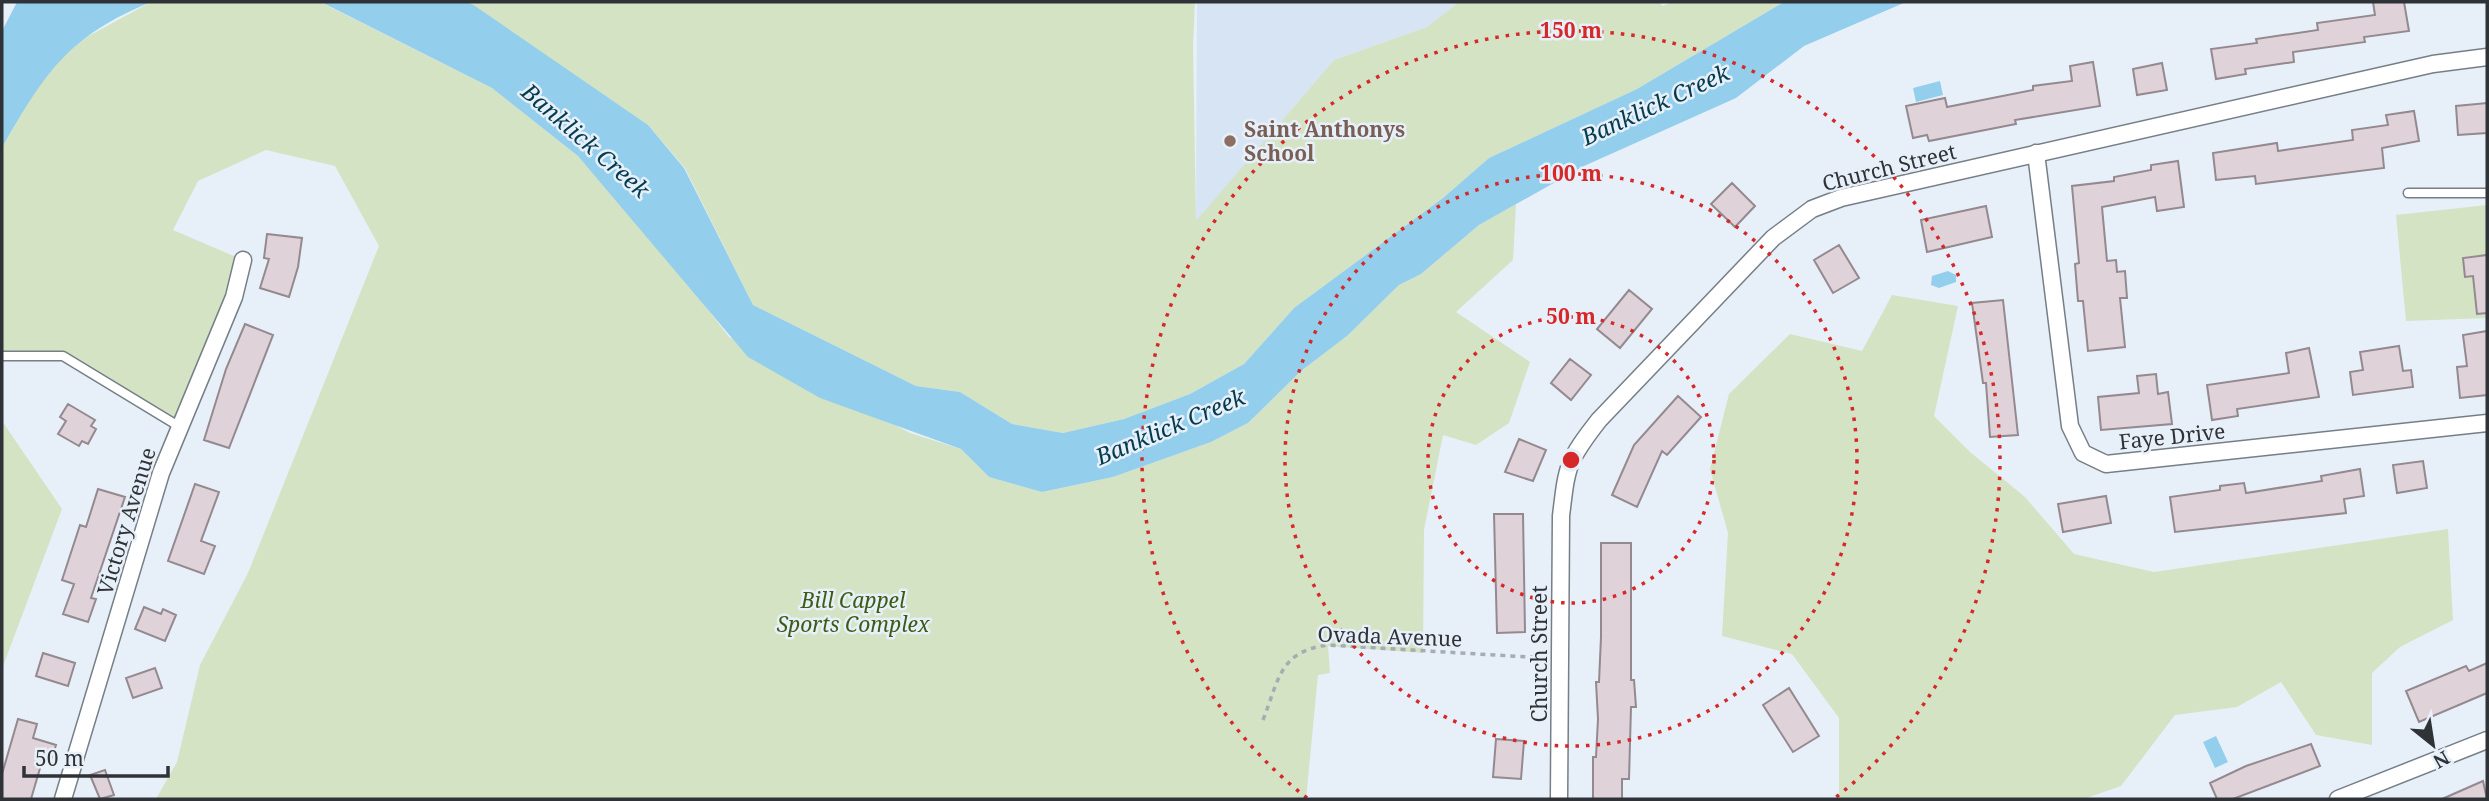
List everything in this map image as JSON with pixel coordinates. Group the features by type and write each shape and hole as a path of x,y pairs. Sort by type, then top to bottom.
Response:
{"street":[{"name":"Church Street","path":"1559,799 1561,516 1566,474 1572,456 1599,420 1794,220 1841,198 2432,64 2487,57"},
{"name":"Faye Drive","path":"2036,153 2070,426 2083,453 2106,464 2487,423"},
{"name":"Victory Avenue","path":"63,799 161,473 234,297 243,261"},
{"path":"2338,799 2487,740"}],"lane":[{"path":"2408,193 2487,192"},
{"path":"2,356 63,356 180,427"}],"path":[{"name":"Ovada Avenue","path":"1263,720 1292,655 1308,648 1328,645 1423,653 1560,658"}],"shaded area":[{"name":"Saint Anthonys School","path":"1197,2 1459,2 1427,27 1334,60 1196,222"}],"green space":[{"name":"Bill Cappel Sports Complex","path":"151,2 320,2 492,88 578,156 679,272 729,337 910,433 961,449 989,477 1042,492 1113,477 1211,442 1248,423 1301,371 1347,336 1399,285 1421,274 1479,225 1516,204 1513,260 1456,312 1530,362 1509,423 1476,445 1443,435 1424,530 1423,653 1328,646 1330,673 1318,675 1306,799 156,799 177,762 200,665 248,573 379,246 335,166 266,150 198,181 173,230 243,260 180,427 63,356 2,356 2,148 37,87 60,58 87,37"},
{"path":"467,2 1195,2 1193,44 1196,221 1334,60 1427,27 1459,2 1660,2 1662,6 1674,2 1784,2 1637,89 1489,158 1443,198 1294,308 1244,364 1190,394 1124,419 1063,433 1012,424 960,392 916,386 753,305 685,168 648,125"},
{"path":"2487,205 2487,318 2406,321 2396,215"},
{"path":"1892,295 1958,306 1934,416 1970,452 2025,497 2074,554 2154,572 2448,529 2453,620 2400,647 2372,673 2372,745 2316,735 2281,682 2237,707 2175,715 2121,786 2084,799 1839,799 1839,718 1792,654 1722,636 1728,533 1710,469 1729,394 1790,334 1862,351"},
{"path":"2,421 62,509 2,669"}],"water":[{"path":"17,2 151,2 99,29 61,60 31,99 2,148 2,31"},
{"name":"Banklick Creek","path":"321,2 467,2 475,6 648,125 684,168 753,305 916,386 960,392 1012,424 1063,433 1124,419 1190,394 1244,364 1294,308 1443,198 1489,158 1637,89 1784,2 1906,2 1804,46 1736,98 1584,166 1479,225 1421,274 1399,285 1347,336 1301,371 1248,423 1211,442 1113,477 1042,492 989,477 961,449 820,398 748,357 578,156 492,88"},
{"path":"1940,81 1943,95 1916,102 1913,88"},
{"path":"1948,271 1956,275 1956,282 1939,288 1931,285 1932,276"},
{"path":"2216,736 2228,762 2215,768 2203,742"}],"building":[{"path":"2373,2 2404,2 2409,31 2364,37 2365,42 2293,52 2294,62 2245,69 2246,74 2216,79 2211,49 2257,43 2256,39 2318,30 2317,23 2375,15"},
{"path":"2093,62 2100,106 2015,120 2016,124 1929,141 1927,135 1913,138 1906,106 1945,98 1947,107 2033,90 2033,86 2072,81 2070,66"},
{"path":"2162,63 2167,90 2137,95 2133,69"},
{"path":"2487,103 2487,133 2458,135 2456,106"},
{"path":"2414,111 2419,141 2382,148 2384,168 2256,184 2255,176 2216,180 2213,153 2277,143 2278,151 2353,140 2352,130 2388,125 2386,115"},
{"path":"2178,161 2184,207 2157,211 2155,197 2102,207 2107,261 2116,260 2117,272 2125,271 2127,298 2120,298 2125,347 2088,351 2083,301 2078,301 2075,264 2079,263 2072,186 2114,181 2114,177 2151,170 2151,165"},
{"path":"1732,183 1755,206 1735,227 1711,204"},
{"path":"1986,206 1992,237 1927,252 1921,220"},
{"path":"267,234 302,238 298,267 289,297 260,288 269,259 264,258"},
{"path":"1839,245 1859,278 1833,293 1814,260"},
{"path":"2487,255 2487,313 2477,314 2473,276 2465,277 2463,258"},
{"path":"1629,290 1652,309 1620,348 1597,329"},
{"path":"2003,300 2018,435 1990,437 1986,383 1983,383 1972,303"},
{"path":"245,324 273,335 229,448 204,440 226,369"},
{"path":"2487,331 2487,395 2460,398 2457,367 2467,366 2463,335"},
{"path":"2399,346 2403,371 2411,370 2413,387 2353,395 2350,372 2363,370 2360,352"},
{"path":"2309,348 2319,397 2237,409 2238,416 2212,420 2207,385 2289,373 2286,353"},
{"path":"1570,359 1591,375 1571,400 1551,383"},
{"path":"2156,374 2158,394 2168,392 2172,424 2101,430 2098,397 2139,393 2137,376"},
{"path":"1678,396 1701,417 1667,455 1662,451 1637,507 1612,495 1634,445"},
{"path":"68,404 95,420 91,426 96,429 88,444 82,441 79,446 58,434 66,421 60,417"},
{"path":"1519,439 1546,450 1533,481 1505,472"},
{"path":"2423,461 2427,488 2397,493 2393,465"},
{"path":"2360,469 2364,496 2344,499 2346,513 2175,532 2170,497 2220,490 2220,486 2244,483 2246,493 2322,481 2321,476"},
{"path":"195,484 219,492 201,541 215,546 204,574 168,561"},
{"path":"98,489 125,497 91,598 96,599 88,622 63,614 74,584 62,580 80,525 86,527"},
{"path":"2106,496 2111,523 2063,532 2058,504"},
{"path":"1494,514 1523,514 1525,632 1497,633"},
{"path":"1601,543 1631,543 1631,680 1634,680 1636,707 1631,707 1629,779 1622,779 1622,799 1593,799 1593,757 1596,757 1598,719 1596,682 1599,682 1601,637"},
{"path":"144,607 161,614 163,609 176,615 165,641 135,629"},
{"path":"43,653 75,663 68,686 36,676"},
{"path":"2487,663 2487,693 2419,722 2406,691 2466,666 2469,671"},
{"path":"155,668 162,688 133,698 126,678"},
{"path":"1789,688 1819,736 1793,752 1763,705"},
{"path":"18,719 37,724 33,738 56,745 51,760 43,758 31,799 2,799 2,774"},
{"path":"1496,739 1524,741 1521,779 1493,777"},
{"path":"2311,744 2320,766 2233,799 2217,799 2210,783 2246,766"},
{"path":"105,770 114,795 100,799 90,775"},
{"path":"2483,781 2487,799 2442,799"}],"place":[{"name":"Saint Anthonys School","path":"1230,141"}]}
